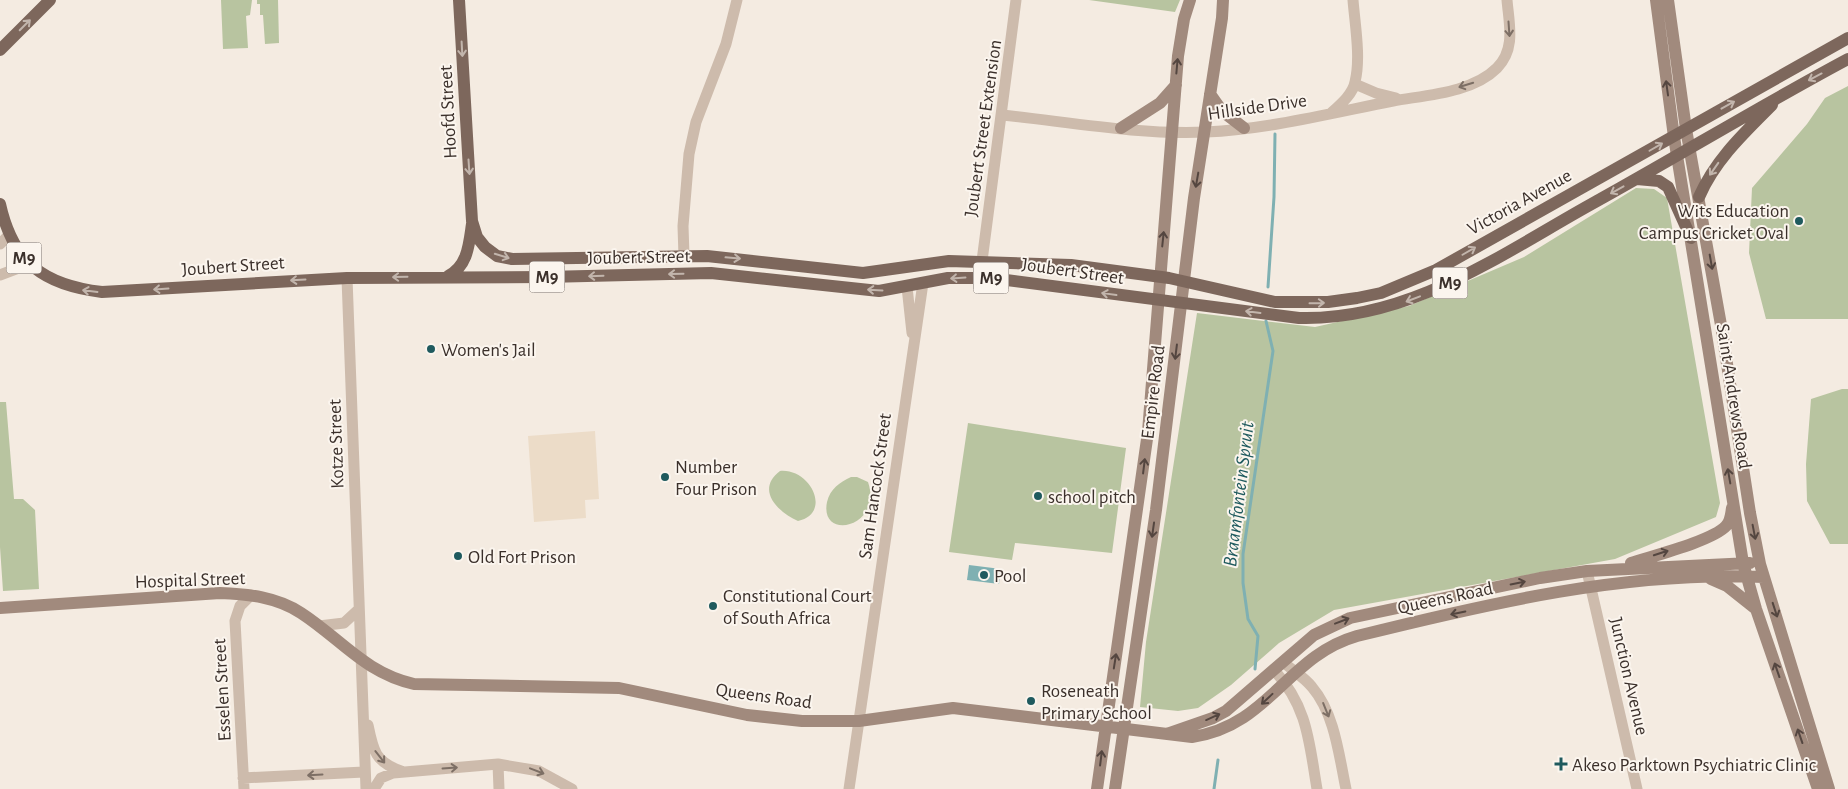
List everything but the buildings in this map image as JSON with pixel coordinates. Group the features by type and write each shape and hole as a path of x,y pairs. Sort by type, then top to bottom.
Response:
{"main road":[{"path":"0,50 50,0"},
{"name":"Hoofd Street","path":"459,0 472,221"},
{"name":"Empire Road","path":"1097,789 1104,727 1144,463 1176,85 1181,35 1190,0"},
{"name":"Empire Road","path":"1115,789 1156,510 1183,282 1206,132 1223,0"},
{"name":"Saint Andrews Road","path":"1656,0 1677,156 1743,563 1756,609 1818,789"},
{"name":"Saint Andrews Road","path":"1668,0 1686,129 1760,564 1829,789"},
{"name":"Victoria Avenue","path":"1183,282 1275,302 1328,302 1381,292 1436,270 1848,38"},
{"name":"Victoria Avenue","path":"1181,303 1299,318 1329,318 1376,311 1417,298 1458,279 1637,179 1782,94 1848,59"},
{"path":"1121,128 1160,104 1176,85"},
{"path":"1210,94 1222,111 1244,128"},
{"path":"1699,197 1707,179 1721,158 1782,94"},
{"path":"1637,179 1659,181 1668,187 1691,238"},
{"name":"M9","path":"0,204 2,220"},
{"name":"Joubert Street","path":"2,220 4,240 29,264 56,282 81,290 102,292 347,278 448,276 546,278 712,273 879,292 965,277 991,278 1181,303"},
{"path":"448,276 463,263 469,245 472,221"},
{"name":"Joubert Street","path":"472,221 481,242 491,252 503,258 528,260 684,256 748,259 855,273 886,271 934,262 1071,265 1183,282"},
{"path":"1614,568 1688,544 1721,530 1727,526 1733,503"},
{"name":"Queens Road","path":"1167,734 1213,718 1226,711 1314,635 1350,618 1540,578 1587,571 1614,568 1760,564"},
{"path":"1707,577 1727,586 1756,609"},
{"name":"Queens Road","path":"361,661 386,675 414,684 619,688 774,719 859,722 953,708 1192,737 1210,735 1251,714 1321,651 1351,637 1591,586 1707,577 1764,577"},
{"name":"Hospital Street","path":"0,608 220,593 251,595 285,604 319,626 361,661"}],"street":[{"path":"684,256 683,226 689,154 696,122 726,44 736,0"},
{"name":"Joubert Street Extension","path":"982,262 1016,0"},
{"path":"1331,113 1341,104 1355,84 1356,38 1353,0"},
{"name":"Hillside Drive","path":"1002,114 1121,128 1172,132 1206,132 1244,128 1410,98 1476,82 1496,68 1504,58 1510,41 1507,0"},
{"path":"1355,84 1387,97 1410,98"},
{"path":"0,275 29,264"},
{"name":"Kotze Street","path":"347,278 366,789"},
{"name":"Sam Hancock Street","path":"849,789 913,337 923,283"},
{"name":"Sam Hancock Street","path":"907,287 910,326 913,337"},
{"name":"Junction Avenue","path":"1587,571 1637,789"},
{"name":"Esselen Street","path":"243,783 235,621 240,606 251,595"},
{"path":"319,626 344,623 358,610"},
{"path":"1279,666 1295,673 1311,685 1324,706 1332,728 1346,789"},
{"path":"1279,666 1293,692 1304,720 1317,789"},
{"path":"362,699 377,758 386,765 401,771"},
{"path":"498,764 499,789"},
{"path":"374,789 381,778 401,771 498,764 539,771 572,789"},
{"path":"243,783 364,772"}],"green space":[{"path":"221,0 252,0 250,15 246,16 248,48 223,49"},
{"path":"257,0 278,0 279,43 265,44 263,15 260,15 260,4 257,4"},
{"path":"1089,0 1180,0 1175,12"},
{"name":"Wits Education Campus Cricket Oval","path":"1848,86 1848,319 1766,319 1749,253 1752,188 1807,124 1825,98"},
{"path":"1636,188 1654,189 1667,198 1720,503 1716,517 1615,559 1334,610 1279,643 1231,685 1198,708 1178,711 1140,707 1146,642 1197,313 1315,327 1409,306 1524,257"},
{"path":"1842,389 1848,389 1848,544 1830,544 1807,501 1806,464 1811,399"},
{"path":"0,402 6,402 14,499 23,499 35,510 39,589 3,591 0,547"},
{"name":"school pitch","path":"968,423 1126,448 1112,553 1015,543 1012,560 949,552"},
{"path":"780,471 791,472 800,476 808,483 816,501 814,509 809,516 798,521 783,512 772,500 769,486 773,478"},
{"path":"851,477 857,477 868,482 871,497 867,510 860,519 851,524 841,525 832,522 827,514 827,502 830,493 836,486"}],"shaded area":[{"path":"595,431 599,499 585,500 586,518 534,522 528,436"}],"water":[{"name":"Pool","path":"969,565 1001,569 999,584 967,580"}],"waterway":[{"path":"1268,287 1274,197 1275,134"},
{"name":"Braamfontein Spruit","path":"1255,669 1258,636 1248,619 1243,583 1243,554 1273,351 1266,321"},
{"path":"1214,789 1218,760"}],"place":[{"name":"Wits Education Campus Cricket Oval","path":"1799,221"},
{"name":"Women's Jail","path":"431,349"},
{"name":"Number Four Prison","path":"665,477"},
{"name":"school pitch","path":"1038,496"},
{"name":"Old Fort Prison","path":"458,556"},
{"name":"Pool","path":"984,575"},
{"name":"Constitutional Court of South Africa","path":"713,606"},
{"name":"Roseneath Primary School","path":"1031,701"},
{"name":"Akeso Parktown Psychiatric Clinic","path":"1561,764"}]}
